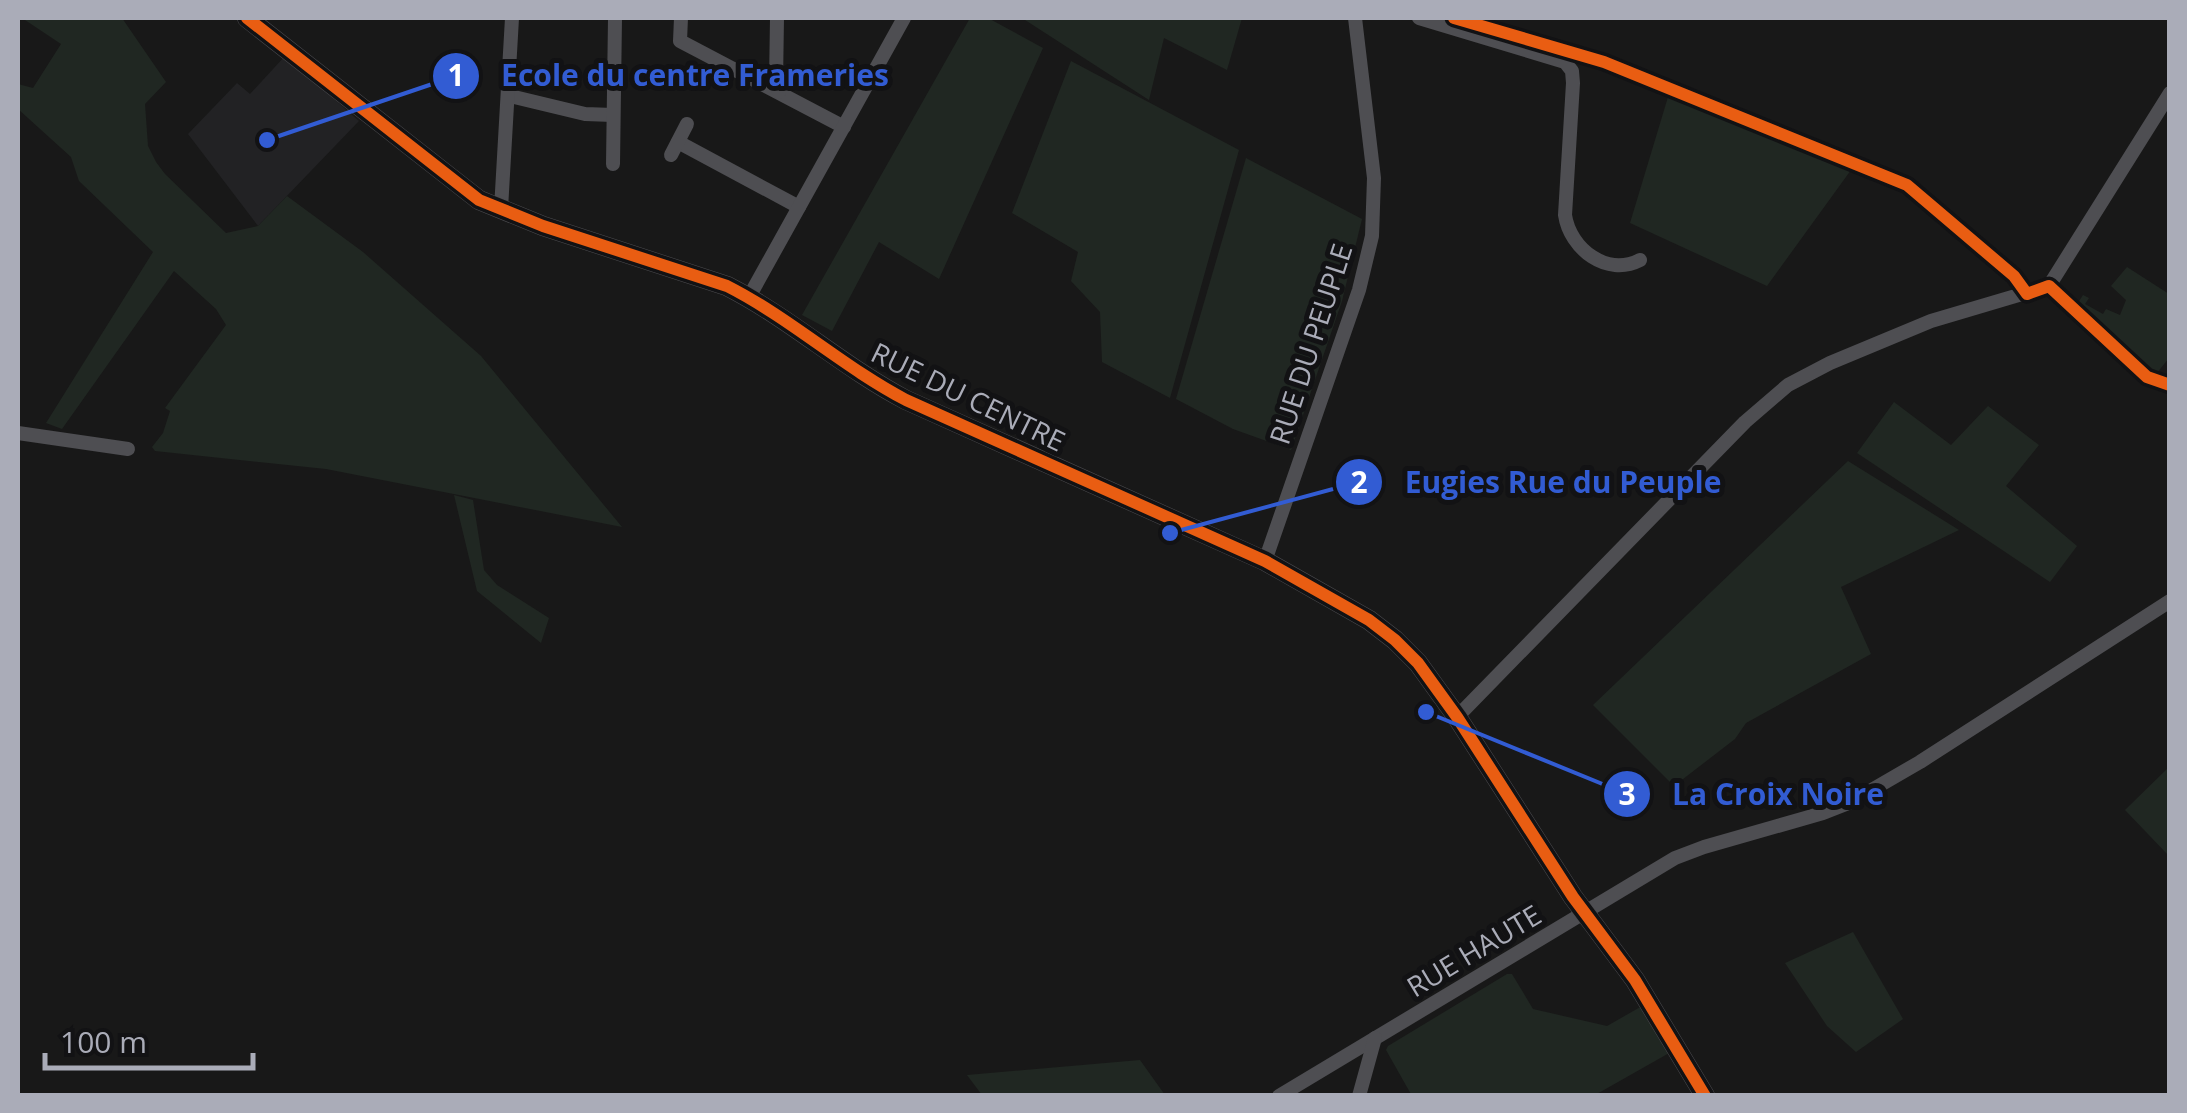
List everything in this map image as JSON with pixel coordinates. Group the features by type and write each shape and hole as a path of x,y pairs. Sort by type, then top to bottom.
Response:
{"street":[{"name":"RUE DU CENTRE","path":"247,18 458,186 544,226 726,286 749,297 854,370 906,400 1265,561 1369,620 1418,663 1457,717 1573,897 1635,980 1706,1096"},
{"path":"501,209 512,18"},
{"path":"613,164 615,18"},
{"path":"681,18 680,40 844,127"},
{"path":"777,18 779,92"},
{"path":"749,297 904,18"},
{"name":"RUE DU PEUPLE","path":"1265,561 1358,290 1372,236 1374,178 1355,18"},
{"path":"1419,18 1565,62 1573,83 1565,215 1568,232 1575,243 1606,263 1618,266 1640,260"},
{"path":"1457,717 1745,422 1788,386 1888,337 2049,286 2170,93"},
{"path":"510,96 585,114 613,115"},
{"path":"687,124 675,149 800,207"},
{"path":"2049,286 2147,376"},
{"path":"18,433 128,449"},
{"name":"RUE HAUTE","path":"1279,1096 1681,856 1851,802 2170,601"},
{"path":"1358,1096 1375,1038"}],"shaded area":[{"path":"22,18 122,18 166,82 145,104 148,146 165,174 226,233 258,226 287,196 363,252 481,356 622,527 326,469 155,451 152,447 163,433 170,411 165,408 226,325 216,309 174,271 62,429 46,423 153,252 79,181 71,157 18,109 18,84 33,88 61,44"},
{"path":"970,18 988,18 1043,48 939,279 879,242 832,331 802,315"},
{"path":"1022,18 1242,18 1227,70 1164,38 1149,100"},
{"path":"285,56 359,121 258,226 188,134 237,83 250,94"},
{"path":"1071,61 1239,150 1170,398 1102,362 1100,312 1071,281 1078,252 1012,213"},
{"path":"1668,97 1851,170 1767,286 1630,223"},
{"path":"1246,158 1362,219 1342,301 1291,450 1233,429 1176,399"},
{"path":"2127,267 2169,294 2169,358 2152,379 2074,309 2083,295 2089,298 2085,304 2103,314 2106,309 2120,315 2126,300 2111,286"},
{"path":"1894,402 1951,445 1988,406 2039,445 2006,486 2077,546 2050,582 1857,453"},
{"path":"1848,461 1959,530 1841,587 1871,654 1746,723 1735,739 1674,786 1593,705"},
{"path":"454,495 473,500 484,570 497,585 549,618 541,643 477,591"},
{"path":"2169,767 2169,856 2125,810"},
{"path":"1853,932 1903,1019 1856,1052 1827,1026 1785,963"},
{"path":"1512,974 1533,1009 1607,1026 1642,1006 1671,1052 1595,1095 1412,1096 1386,1050 1388,1046"},
{"path":"1140,1060 1165,1095 982,1095 967,1075"}],"cycle path":[{"path":"247,18 479,200 543,226 727,286 906,400 1265,561 1369,620 1418,663 1457,717 1573,897 1635,980 1705,1096"},
{"path":"1454,18 1604,62 1907,185 2014,276 2027,294 2049,286 2147,377 2170,385"}],"place":[{"name":"Ecole du centre Frameries","path":"267,140"},
{"name":"Eugies Rue du Peuple","path":"1170,533"},
{"name":"La Croix Noire","path":"1426,712"}]}
